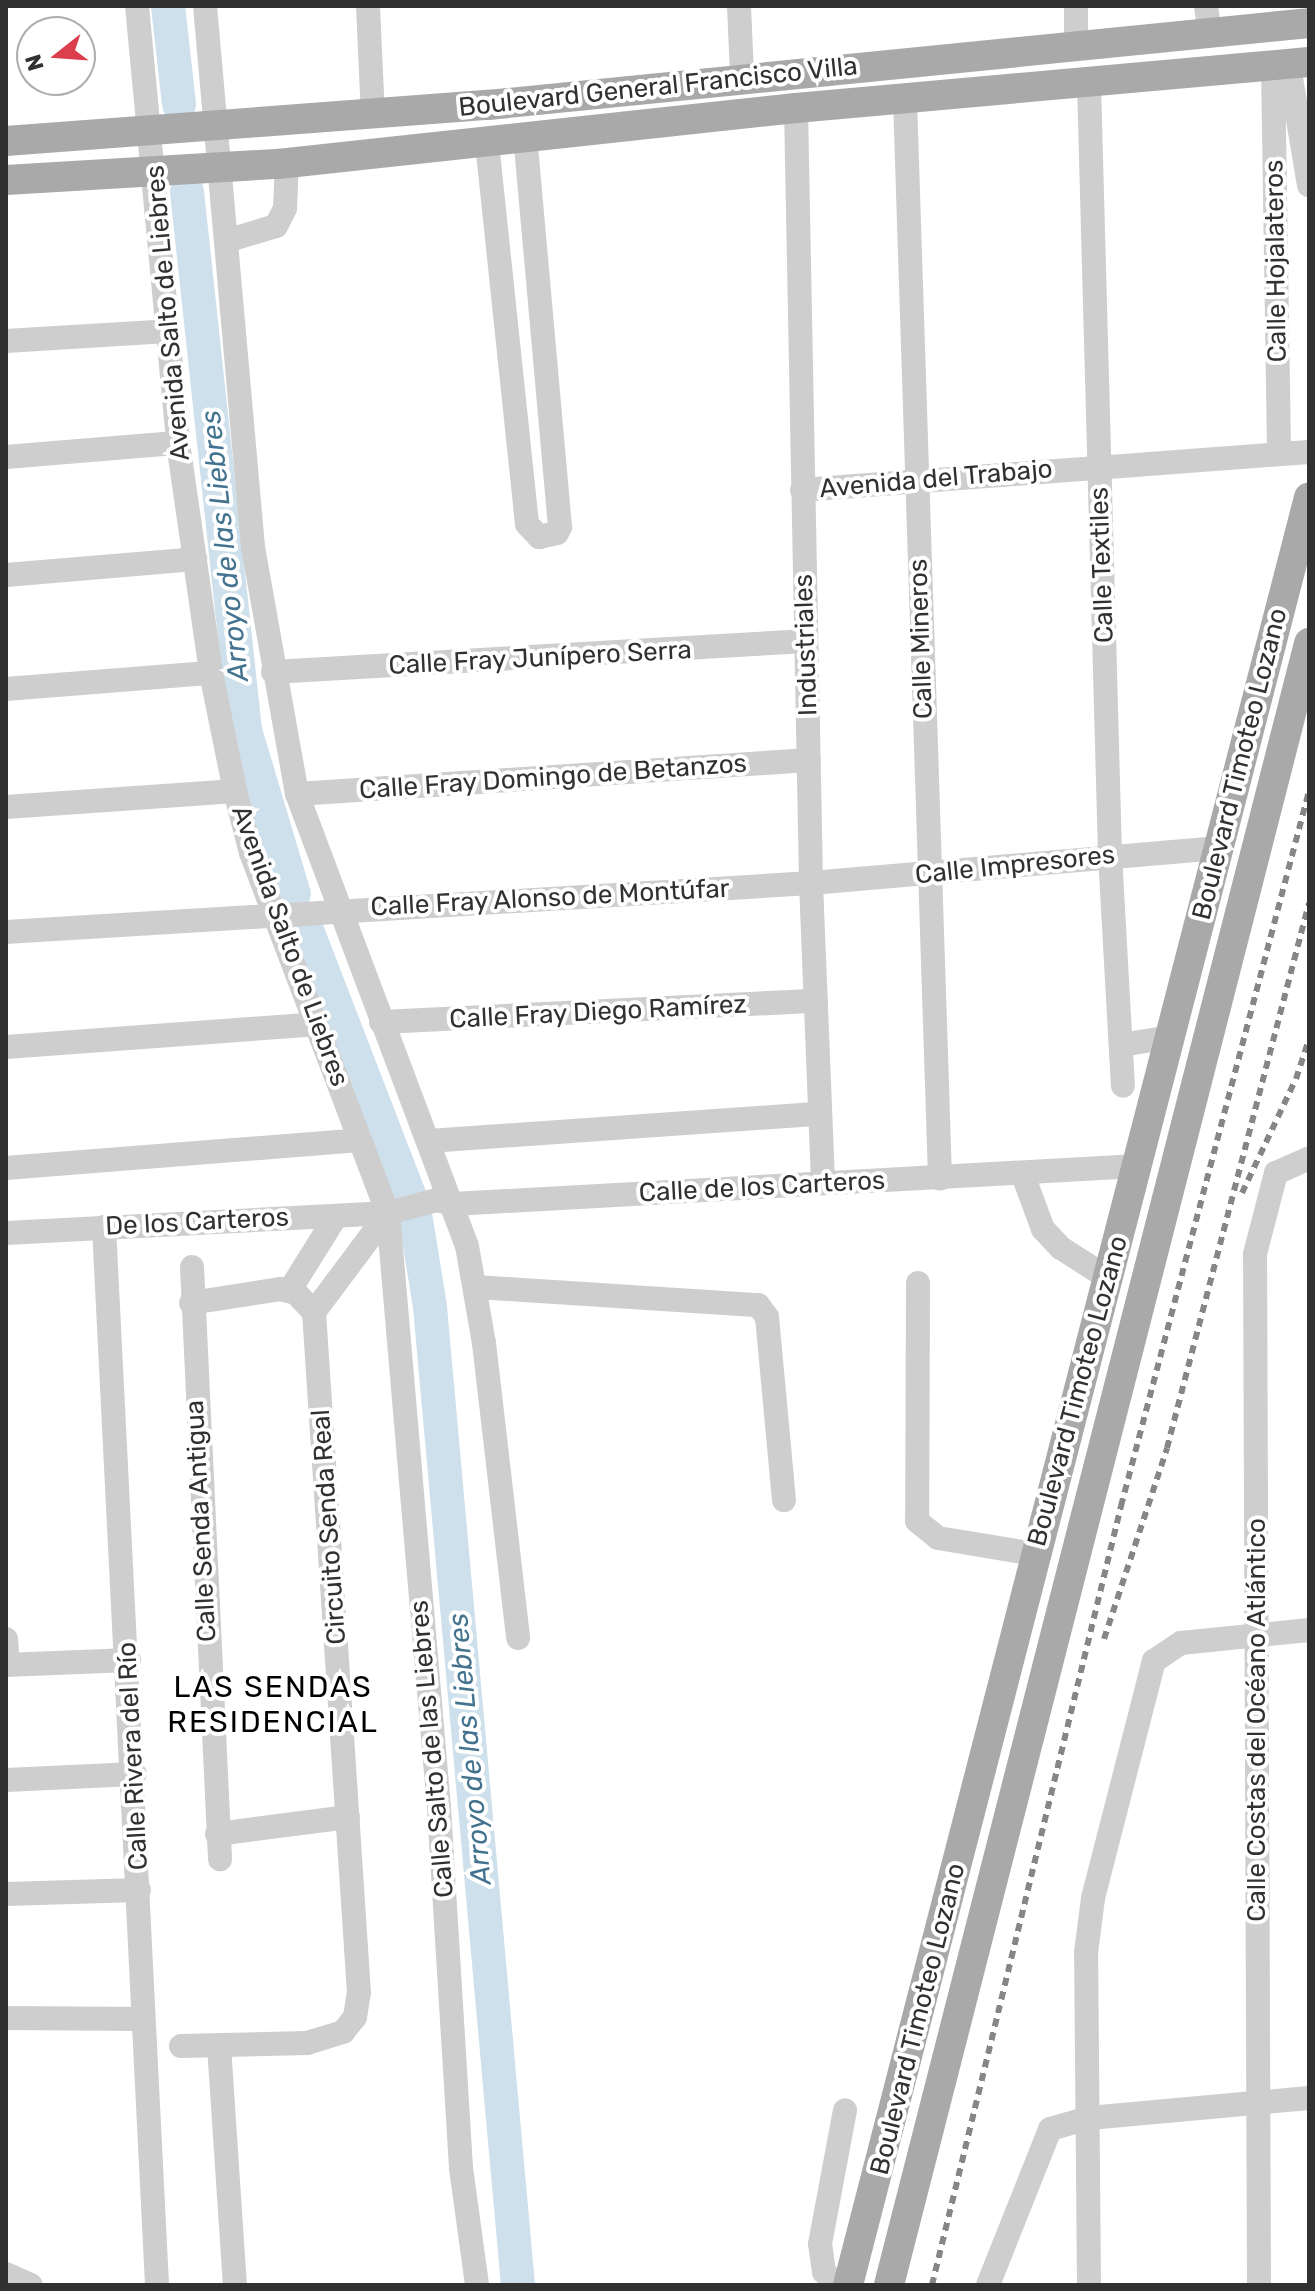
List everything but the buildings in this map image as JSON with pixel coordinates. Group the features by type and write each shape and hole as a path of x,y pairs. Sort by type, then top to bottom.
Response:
{"main road":[{"name":"Boulevard General Francisco Villa","path":"6,140 373,115 742,76 1076,47 1208,20 1309,23"},
{"name":"Boulevard General Francisco Villa","path":"6,180 287,163 796,108 1290,65"},
{"name":"Boulevard Timoteo Lozano","path":"848,2285 1309,497"},
{"name":"Boulevard Timoteo Lozano","path":"889,2285 1125,1379 1309,643"}],"street":[{"name":"Avenida Salto de Liebres","path":"137,6 163,170 168,331 178,443 211,673 235,791 282,917 316,1024 360,1140 394,1212"},
{"path":"205,6 213,167 226,241 243,458 273,672 297,794 334,912 429,1141 445,1202 476,1287 518,1638"},
{"path":"368,6 373,115"},
{"path":"739,6 742,76"},
{"path":"1076,6 1076,47"},
{"path":"1290,65 1309,185"},
{"name":"Calle Hojalateros","path":"1279,454 1290,65"},
{"name":"Calle Textiles","path":"1089,84 1110,855 1123,1086"},
{"name":"Calle Mineros","path":"905,100 927,874 940,1178"},
{"name":"Industriales","path":"796,108 811,883 823,1182"},
{"path":"487,143 527,524 539,537 557,533 560,527 525,138"},
{"path":"226,241 276,226 285,208 287,163"},
{"path":"6,341 168,331"},
{"path":"6,457 178,443"},
{"name":"Avenida del Trabajo","path":"802,490 1309,452"},
{"path":"6,575 195,559"},
{"name":"Calle Fray Junípero Serra","path":"273,672 806,641"},
{"path":"6,689 211,673"},
{"name":"Calle Fray Domingo de Betanzos","path":"297,794 809,760"},
{"path":"6,807 235,791"},
{"name":"Calle Impresores","path":"811,883 1218,848"},
{"name":"Calle Fray Alonso de Montúfar","path":"6,932 811,883"},
{"name":"Calle Fray Diego Ramírez","path":"381,1022 815,1001"},
{"path":"6,1047 316,1024"},
{"path":"1121,1045 1171,1037"},
{"path":"429,1141 819,1114"},
{"path":"6,1168 360,1140"},
{"name":"Calle Costas del Océano Atlántico","path":"1259,2285 1259,1634 1255,1254 1268,1189 1299,1161"},
{"name":"Calle de los Carteros","path":"394,1212 445,1202 1023,1175 1137,1166"},
{"path":"1023,1175 1043,1229 1061,1248 1108,1278"},
{"path":"191,1303 290,1290 314,1312 394,1212"},
{"name":"De los Carteros","path":"6,1233 394,1212"},
{"name":"Calle Salto de las Liebres","path":"394,1212 439,1808 461,2168 477,2285"},
{"path":"290,1290 336,1216"},
{"name":"Calle Rivera del Río","path":"104,1227 135,1774 142,2019 157,2285"},
{"name":"Calle Senda Antigua","path":"192,1267 191,1303 220,1859"},
{"path":"918,1283 917,1521 938,1538 1035,1554"},
{"path":"476,1287 763,1308 784,1500"},
{"name":"Circuito Senda Real","path":"181,2046 307,2043 351,2025 359,1993 314,1312"},
{"path":"1089,2285 1086,1953 1093,1898 1154,1661 1181,1643 1309,1630"},
{"path":"6,1639 7,1665 129,1660"},
{"path":"6,1780 135,1774"},
{"path":"217,1834 348,1817"},
{"path":"6,1894 139,1890"},
{"path":"6,2018 142,2019"},
{"path":"219,2046 235,2285"},
{"path":"988,2285 1048,2131 1089,2118 1309,2098"},
{"path":"837,2285 824,2272 820,2244 845,2110"},
{"path":"6,2274 31,2285"}],"waterway":[{"name":"Arroyo de las Liebres","path":"168,6 179,104"},
{"name":"Arroyo de las Liebres","path":"187,192 245,730 294,894"},
{"name":"Arroyo de las Liebres","path":"305,925 411,1199"},
{"name":"Arroyo de las Liebres","path":"415,1214 430,1307 518,2285"}],"railway":[{"path":"932,2285 1121,1506 1309,791"},
{"path":"1104,1639 1167,1448 1309,903"},
{"path":"1242,1193 1296,1079 1309,1039"}],"district":[{"name":"LAS SENDAS RESIDENCIAL","path":"273,1704"}]}
